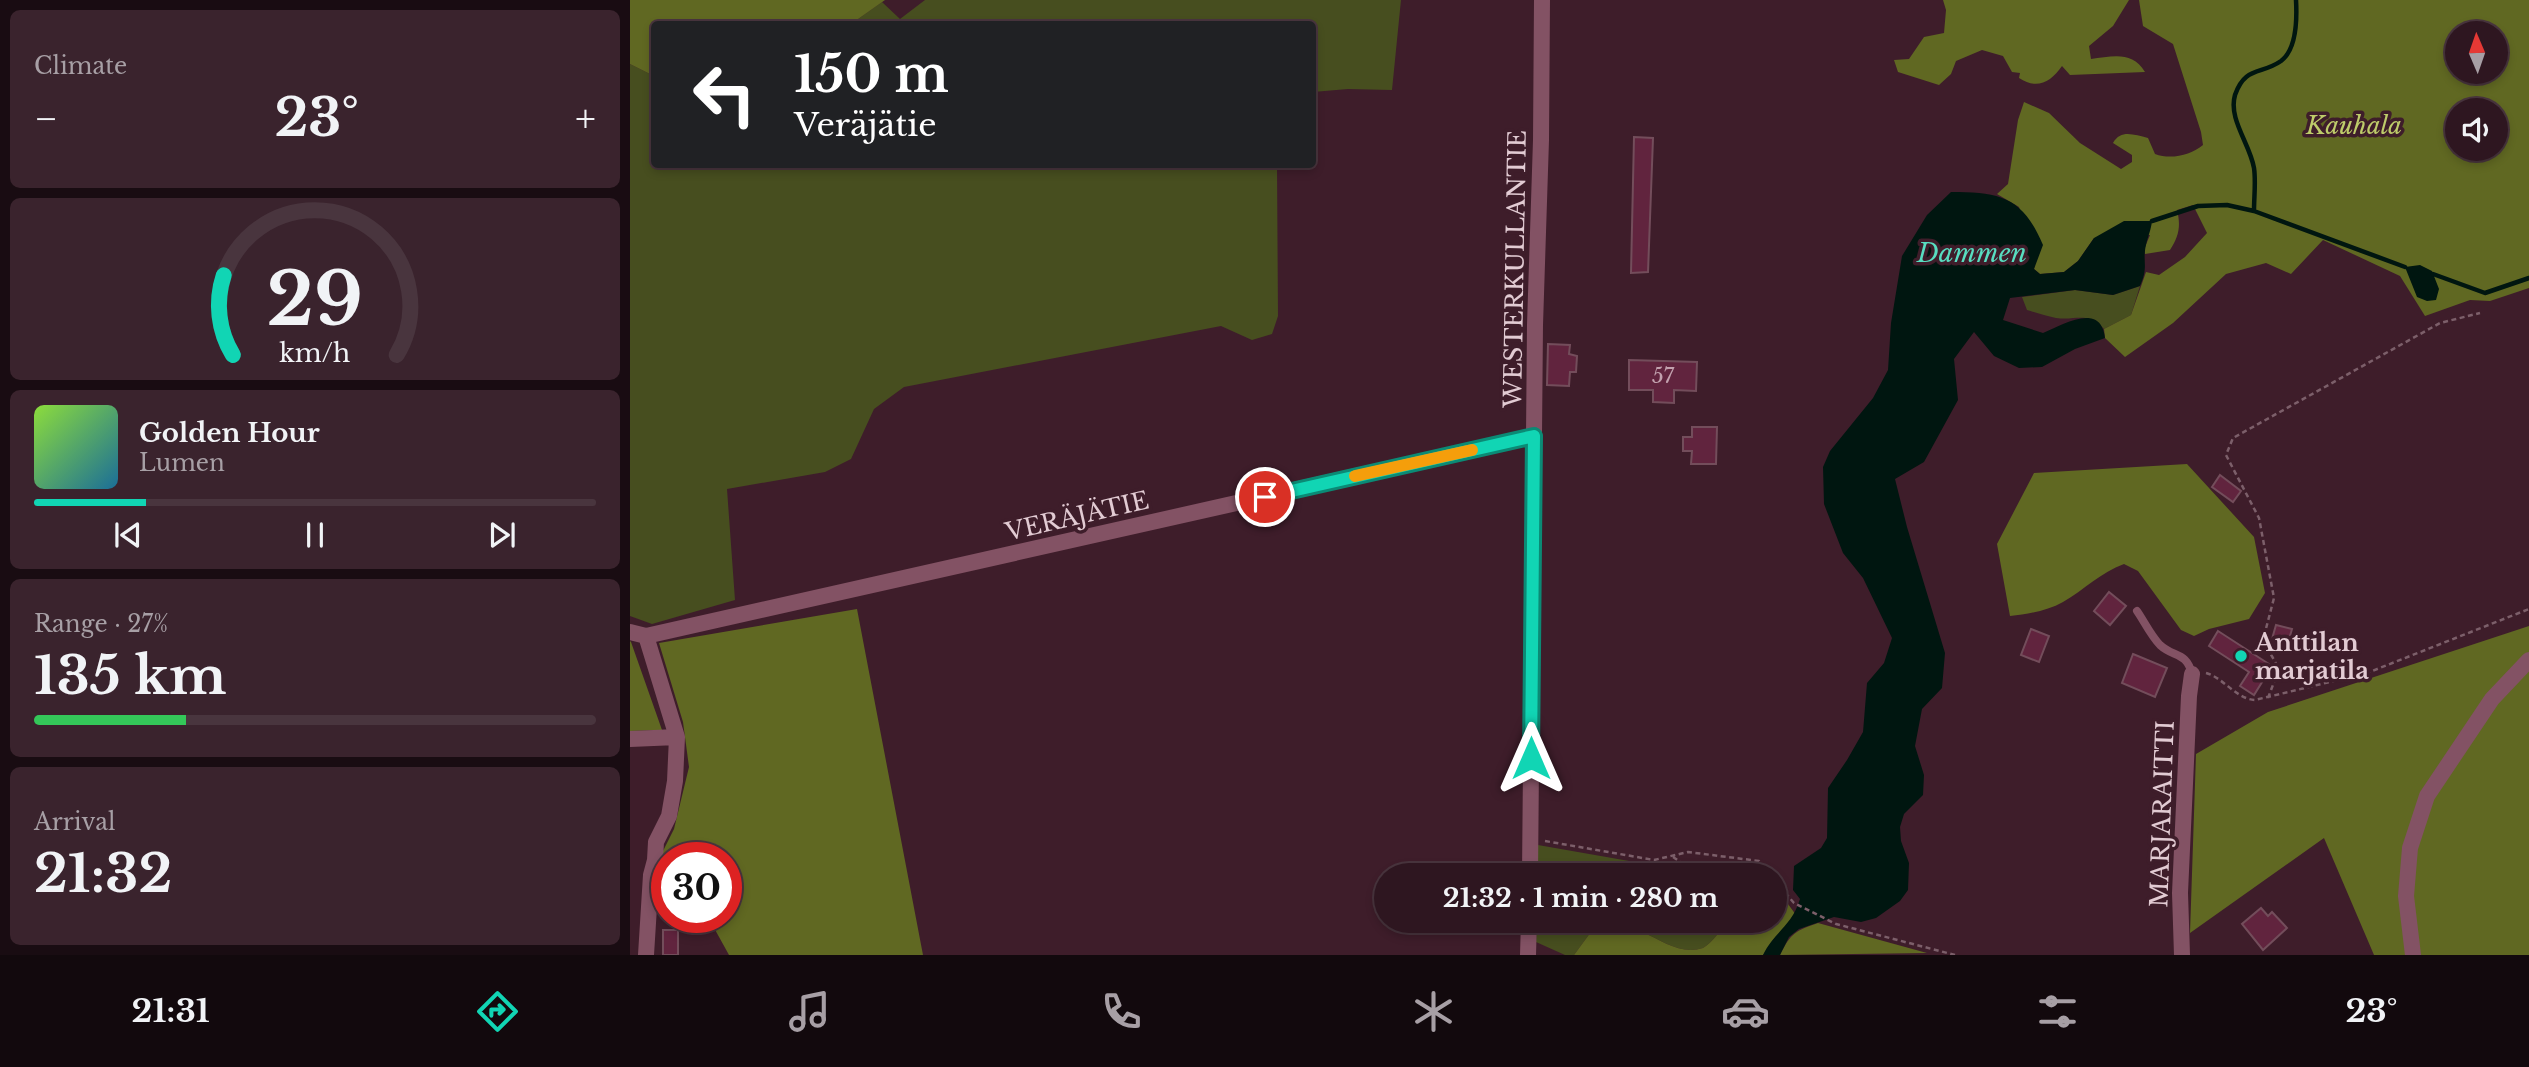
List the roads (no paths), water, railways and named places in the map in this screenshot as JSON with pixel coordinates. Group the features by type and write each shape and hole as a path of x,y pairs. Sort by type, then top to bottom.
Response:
{"street":[{"name":"WESTERKULLANTIE","path":"1530,863 1534,436 1542,0"},
{"name":"VERÄJÄTIE","path":"638,634 1534,436"},
{"path":"638,634 677,737 675,780 669,816 656,842 651,876 646,955"},
{"path":"2413,955 2406,896 2410,848 2427,796 2492,699 2529,660"},
{"name":"MARJARAITTI","path":"2182,955 2180,893 2192,674"},
{"path":"630,739 677,737"},
{"path":"1528,955 1529,933"}],"lane":[{"path":"2137,611 2159,645 2183,657 2189,663 2192,674"}],"water":[{"name":"Dammen","path":"1951,192 1983,194 2008,200 2027,216 2043,245 2034,269 2040,274 2064,272 2078,261 2094,238 2124,221 2152,221 2140,286 2113,295 2075,290 2010,298 2003,320 2043,333 2070,321 2089,318 2096,320 2102,327 2105,338 2075,349 2042,367 2019,368 1994,356 1974,332 1954,359 1958,400 1924,462 1895,479 1945,653 1942,688 1922,709 1915,746 1924,775 1923,795 1904,814 1900,827 1901,841 1909,863 1908,890 1900,901 1876,918 1861,922 1834,917 1799,929 1789,937 1780,955 1763,955 1779,933 1787,933 1787,924 1797,908 1800,899 1793,890 1794,866 1821,848 1827,838 1828,788 1863,732 1867,683 1884,663 1892,638 1863,578 1843,553 1824,504 1823,467 1830,451 1873,398 1888,370 1891,323 1902,256 1927,215"},
{"path":"2420,265 2432,271 2439,289 2436,300 2427,301 2417,297 2405,267"}],"waterway":[{"path":"2254,211 2254,168 2234,113 2235,95 2249,75 2274,65 2286,56 2295,33 2296,0"},
{"path":"2152,221 2198,206 2227,205 2254,211 2405,267"},
{"path":"2433,274 2485,293 2529,278"}],"place":[{"name":"Anttilan marjatila","path":"2241,656"}],"park label":[{"name":"Kauhala","path":"2354,125"}]}
